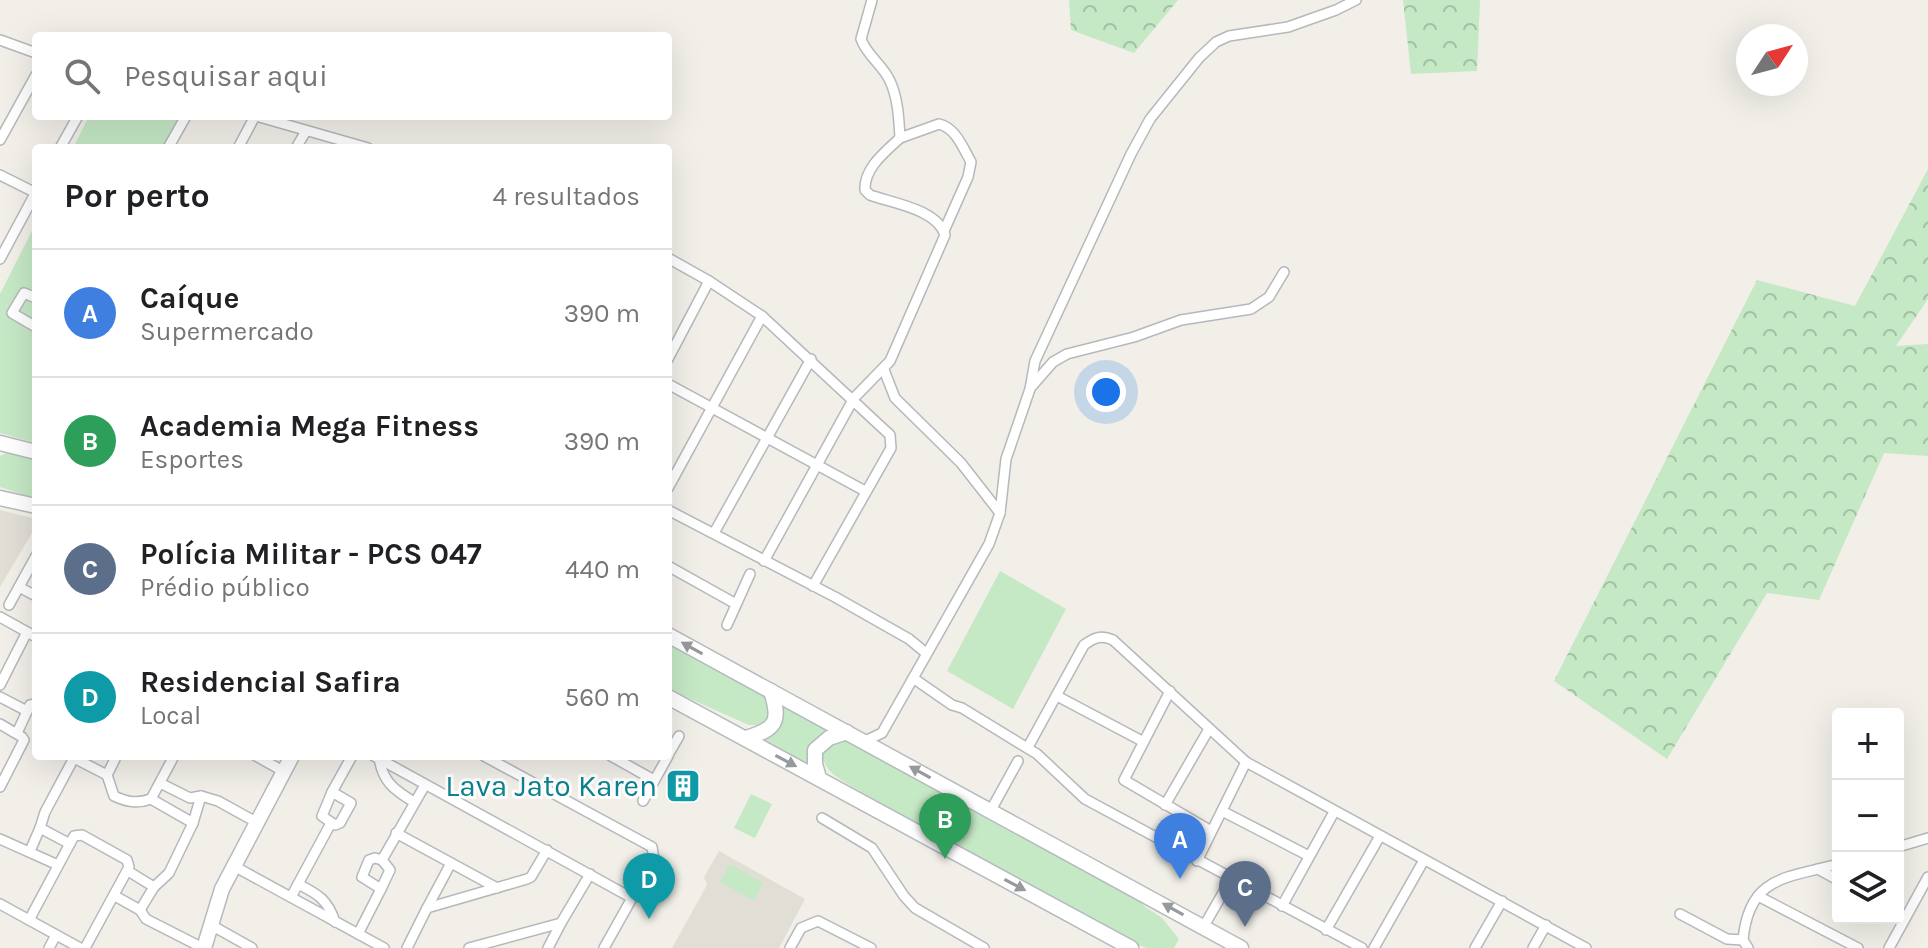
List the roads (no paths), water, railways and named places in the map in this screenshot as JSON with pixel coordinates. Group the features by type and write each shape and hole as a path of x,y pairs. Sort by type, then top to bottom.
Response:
{"main road":[{"path":"3,446 32,451"},
{"path":"0,498 32,505"},
{"path":"672,637 1241,948"},
{"path":"746,738 770,729 775,722 777,711 771,691"},
{"path":"672,699 1131,948"},
{"path":"819,778 815,750 829,738 847,732"},
{"path":"204,948 232,865 290,760"}],"street":[{"path":"872,0 861,39 891,81 900,138"},
{"path":"865,741 882,733 989,544 1000,513 1006,459 1030,389 1035,361 1150,119 1199,58 1216,42 1229,36 1288,27 1356,0"},
{"path":"0,40 32,52"},
{"path":"0,140 32,82"},
{"path":"62,144 76,120"},
{"path":"170,144 184,120"},
{"path":"240,144 253,120"},
{"path":"269,120 347,144"},
{"path":"764,561 854,398 884,370 895,351 945,235 971,162 951,128 939,124 900,138 873,166 865,181 865,190 870,195 924,213 944,231"},
{"path":"298,144 306,131"},
{"path":"0,175 32,191"},
{"path":"0,259 32,200"},
{"path":"672,260 762,316 854,398 890,435 891,448 813,586"},
{"path":"1030,389 1053,362 1067,354 1144,334 1181,320 1251,309 1269,297 1284,272"},
{"path":"672,351 709,281"},
{"path":"32,296 24,293 12,313 32,325"},
{"path":"672,481 762,316"},
{"path":"714,533 811,359"},
{"path":"884,370 895,398 961,463 1000,513"},
{"path":"672,386 865,491"},
{"path":"672,512 909,639 926,653"},
{"path":"9,605 32,563"},
{"path":"672,568 736,604"},
{"path":"727,625 750,574"},
{"path":"19,587 32,594"},
{"path":"0,617 32,634 0,685"},
{"path":"1028,747 1084,645 1094,637 1103,635 1113,640 1246,762 1586,948"},
{"path":"913,678 952,705 1028,747 1085,799 1362,948"},
{"path":"1170,691 1124,780 1211,831"},
{"path":"1057,696 1142,741"},
{"path":"0,697 27,711"},
{"path":"17,733 32,705"},
{"path":"0,724 24,740 0,787"},
{"path":"1165,805 1209,729"},
{"path":"882,733 884,752"},
{"path":"672,749 679,736"},
{"path":"30,851 45,812 72,760"},
{"path":"80,760 107,775"},
{"path":"113,760 107,775 114,796 131,802 151,799 193,823"},
{"path":"151,799 172,760"},
{"path":"263,760 283,771"},
{"path":"332,792 351,804 340,823 331,823 322,815 332,792 350,760"},
{"path":"379,760 387,783 414,802"},
{"path":"383,760 632,898"},
{"path":"491,760 652,847 654,860 604,948"},
{"path":"618,760 654,780"},
{"path":"643,801 666,760"},
{"path":"991,810 1018,761"},
{"path":"1197,861 1246,762"},
{"path":"160,783 190,798 201,796 218,801 256,822"},
{"path":"382,860 425,785"},
{"path":"140,910 154,887 169,873 193,823 201,796"},
{"path":"1222,811 1309,856"},
{"path":"1282,906 1334,812"},
{"path":"822,818 872,848 915,908 984,948"},
{"path":"291,897 331,823"},
{"path":"40,828 70,844"},
{"path":"396,833 497,888"},
{"path":"0,904 56,935 82,948 128,871 127,860 82,835 74,836 29,920"},
{"path":"1326,930 1380,836"},
{"path":"1904,845 1928,838"},
{"path":"0,839 58,865"},
{"path":"427,908 516,884 531,877 547,850"},
{"path":"357,948 390,870 382,860 370,859 362,874 381,889"},
{"path":"1374,948 1424,860"},
{"path":"407,948 451,863"},
{"path":"232,865 384,948"},
{"path":"1680,914 1723,937 1746,944 1746,916 1758,896 1787,875 1832,866"},
{"path":"1818,869 1832,877"},
{"path":"128,871 154,887"},
{"path":"548,948 590,874"},
{"path":"1904,911 1928,877"},
{"path":"1204,926 1231,879"},
{"path":"298,884 322,897 330,906 335,922"},
{"path":"115,896 140,910 146,919 204,948"},
{"path":"1758,896 1858,948"},
{"path":"1475,948 1502,901"},
{"path":"790,948 801,928 818,921 871,948"},
{"path":"469,948 496,946 561,923"},
{"path":"1898,924 1891,945 1903,948"},
{"path":"211,925 252,948"},
{"path":"1533,948 1546,925"},
{"path":"49,948 56,935"}],"place":[{"name":"Lava Jato Karen","path":"683,786"},
{"name":"Academia Mega Fitness","path":"945,859"},
{"name":"Caíque","path":"1180,879"},
{"name":"Residencial Safira","path":"649,919"},
{"name":"Polícia Militar - PCS 047","path":"1245,927"}]}
